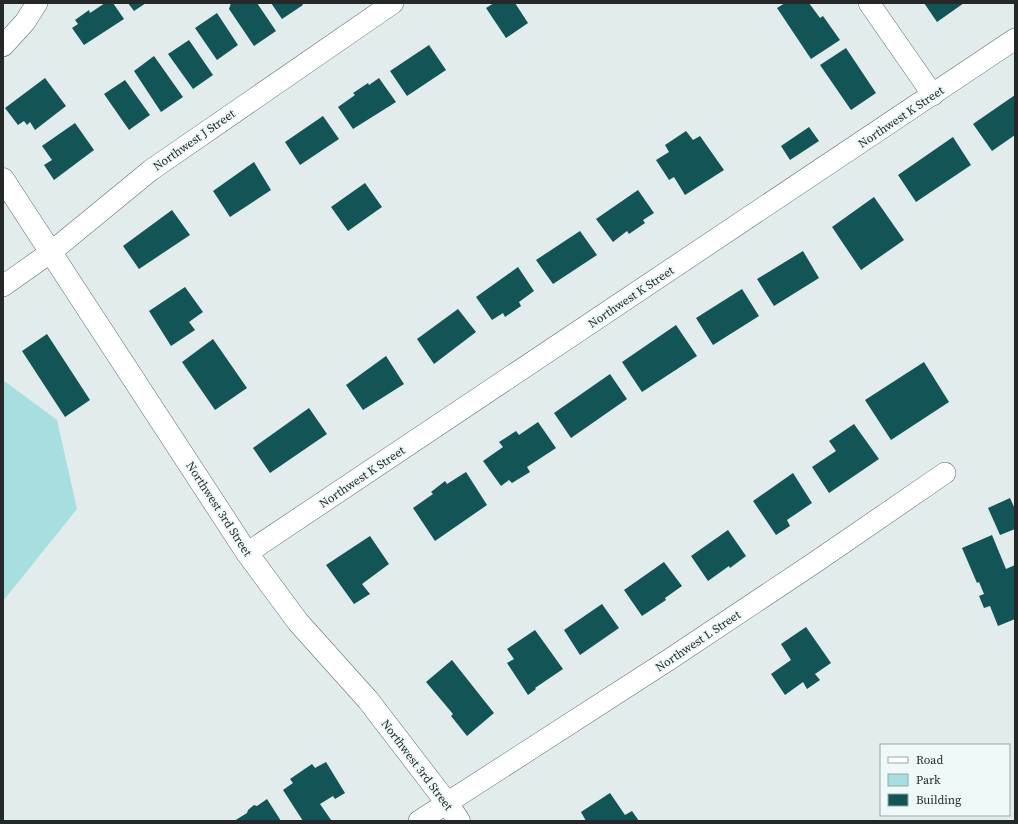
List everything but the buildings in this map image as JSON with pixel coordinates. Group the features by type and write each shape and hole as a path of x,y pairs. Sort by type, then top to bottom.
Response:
{"street":[{"path":"3,46 25,22 37,3"},
{"name":"Northwest J Street","path":"3,286 51,252 151,170 393,3"},
{"path":"869,3 933,95"},
{"name":"Northwest K Street","path":"247,553 1015,39"},
{"name":"Northwest 3rd Street","path":"3,179 247,553 298,622 368,700 453,812"},
{"name":"Northwest L Street","path":"419,821 453,812 670,660 818,561 945,473"}],"green space":[{"path":"3,380 57,420 77,509 3,601"}]}
